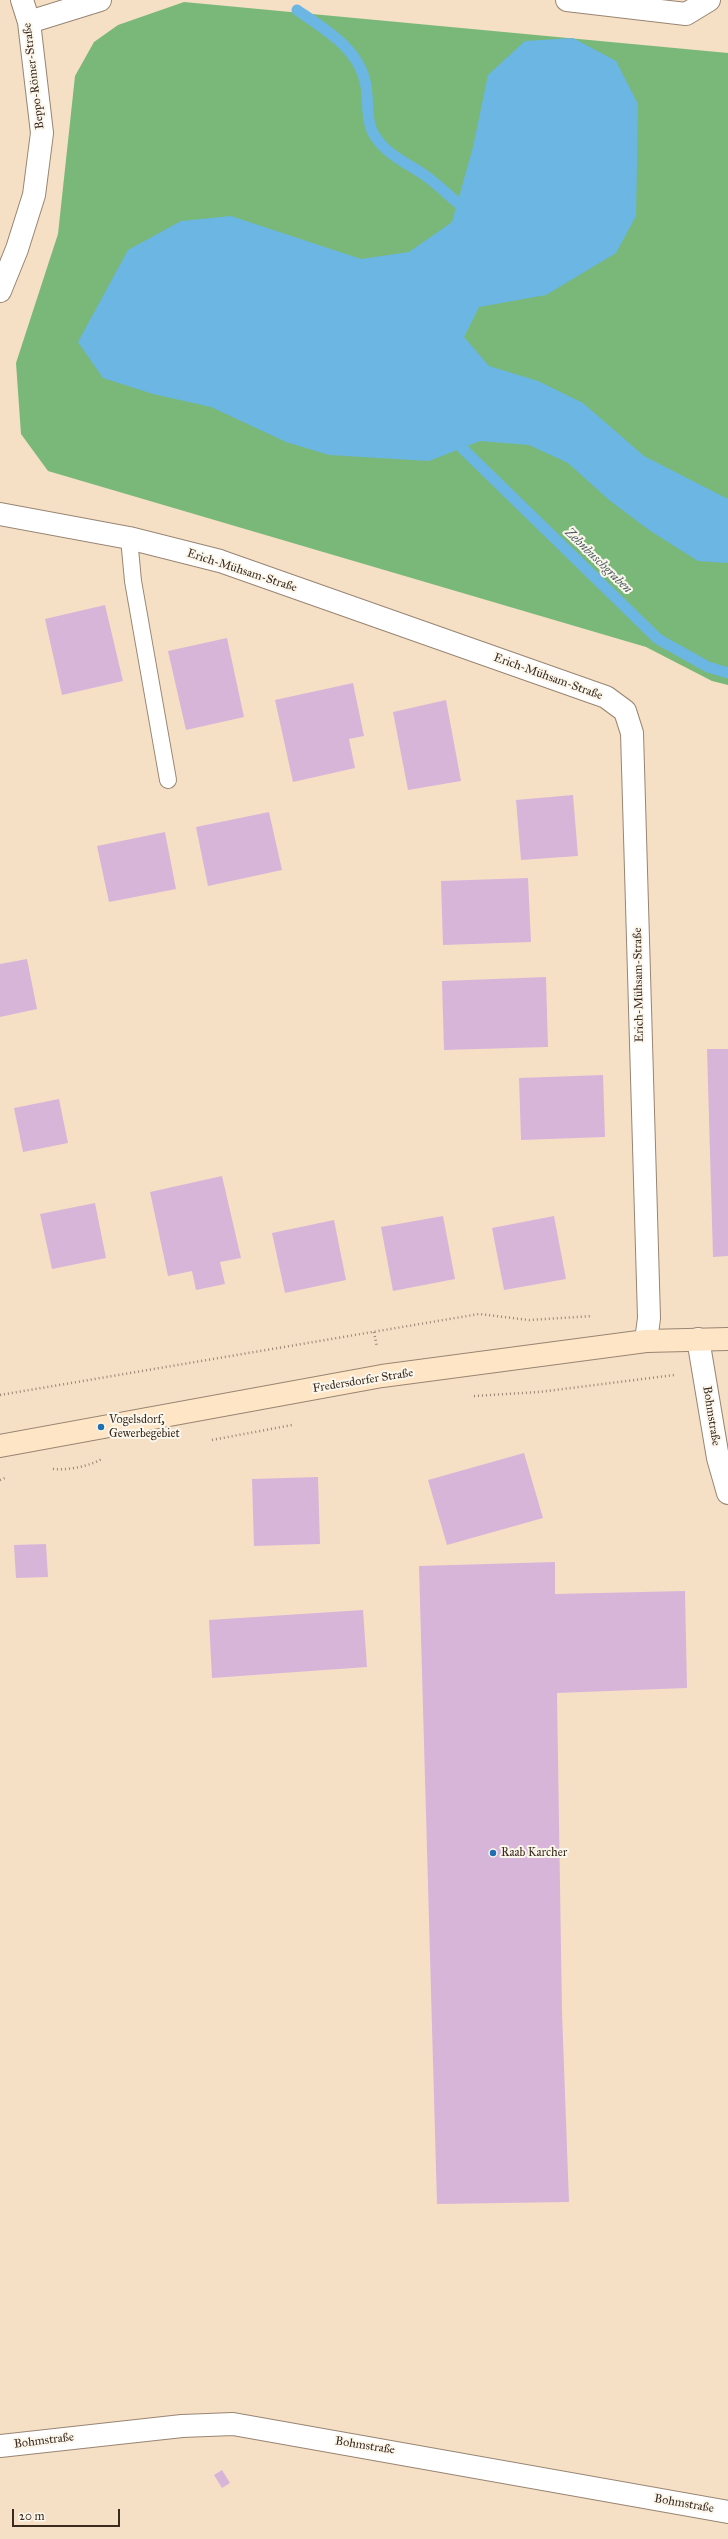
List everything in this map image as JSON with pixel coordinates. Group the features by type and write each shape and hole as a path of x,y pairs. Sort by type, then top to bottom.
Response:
{"street":[{"name":"Beppo-Römer-Straße","path":"0,291 17,249 34,195 42,133 29,22 22,0"},
{"path":"29,22 100,0"},
{"path":"567,0 686,14 709,0"},
{"name":"Erich-Mühsam-Straße","path":"0,514 129,538 220,561 606,697 625,710 632,733 649,1318 646,1341"},
{"name":"Bohmstraße","path":"698,1339 718,1458 728,1493"},
{"name":"Fredersdorfer Straße","path":"0,1446 382,1376 646,1341 728,1339"},
{"name":"Bohmstraße","path":"0,2446 174,2426 233,2424 728,2512"}],"lane":[{"path":"129,538 133,581 168,780"}],"path":[{"path":"0,1395 479,1314 529,1320 594,1316"},
{"path":"374,1332 378,1354"},
{"path":"470,1397 539,1392 704,1370"},
{"path":"204,1441 258,1433 299,1423"},
{"path":"50,1469 64,1470 94,1463 108,1456"},
{"path":"0,1480 14,1475"}],"green space":[{"path":"184,2 728,53 728,685 712,681 646,647 48,471 21,434 16,363 58,234 75,76 94,42 118,25"}],"water":[{"path":"573,38 616,61 638,104 636,216 616,253 546,295 479,307 464,337 489,366 538,381 583,403 644,456 728,499 728,563 698,561 649,530 609,500 568,463 529,445 480,441 429,461 329,455 286,442 211,407 153,394 103,378 78,342 128,250 181,221 231,216 361,259 409,252 452,222 473,147 488,75 525,41"}],"building":[{"path":"105,605 123,681 62,695 45,619"},
{"path":"227,638 244,717 186,730 168,651"},
{"path":"353,683 364,736 349,739 355,768 293,782 275,700"},
{"path":"446,700 461,781 408,790 393,712"},
{"path":"573,795 578,856 521,860 516,800"},
{"path":"269,812 282,870 208,886 196,827"},
{"path":"165,832 176,889 109,902 97,846"},
{"path":"528,878 531,942 443,945 441,881"},
{"path":"27,959 37,1009 0,1017 0,964"},
{"path":"546,977 548,1047 444,1050 442,981"},
{"path":"707,1049 728,1049 728,1256 713,1257"},
{"path":"603,1075 605,1137 521,1140 519,1078"},
{"path":"59,1099 68,1143 23,1152 14,1108"},
{"path":"222,1176 241,1258 220,1262 225,1284 196,1290 192,1271 168,1276 150,1192"},
{"path":"95,1203 106,1258 52,1269 40,1214"},
{"path":"443,1216 455,1279 393,1291 381,1227"},
{"path":"554,1216 566,1279 504,1290 492,1228"},
{"path":"334,1220 346,1280 285,1293 272,1233"},
{"path":"524,1453 543,1518 447,1545 428,1480"},
{"path":"318,1477 320,1544 254,1546 252,1479"},
{"path":"46,1544 48,1577 16,1578 14,1545"},
{"name":"Raab Karcher","path":"555,1562 555,1594 685,1591 687,1688 557,1693 562,2012 569,2202 437,2204 419,1566"},
{"path":"363,1610 367,1667 212,1678 209,1620"},
{"path":"222,2470 230,2483 222,2488 214,2475"}],"waterway":[{"name":"Zehnbuschgraben","path":"297,10 330,33 357,61 363,73 366,86 369,120 373,133 381,145 427,177 458,203"},
{"name":"Zehnbuschgraben","path":"462,448 658,639 708,667 728,673"}],"place":[{"name":"Vogelsdorf, Gewerbegebiet","path":"101,1427"},
{"name":"Raab Karcher","path":"493,1853"}]}
